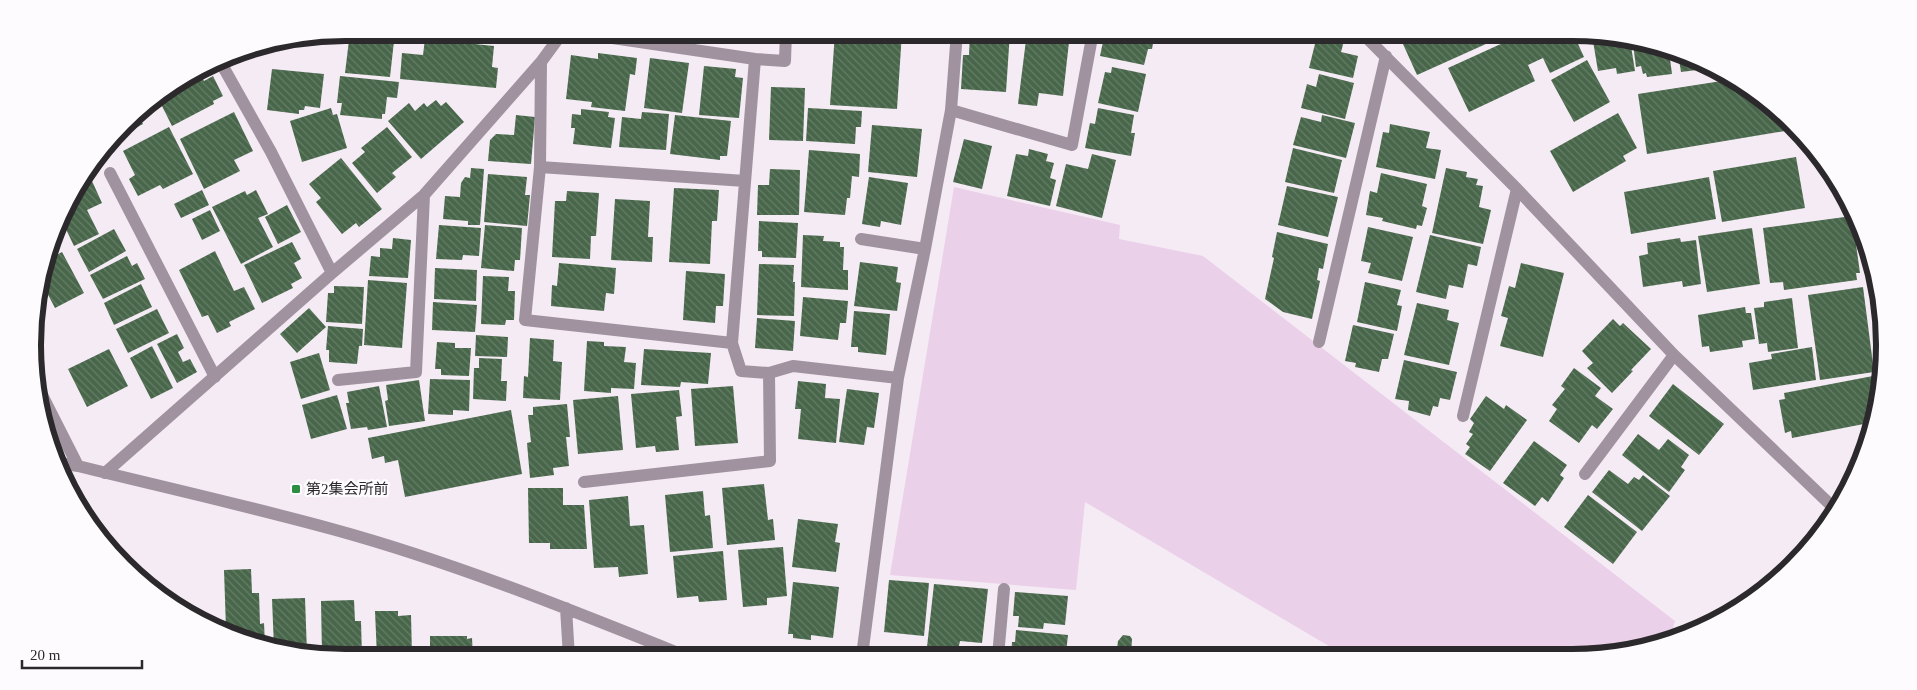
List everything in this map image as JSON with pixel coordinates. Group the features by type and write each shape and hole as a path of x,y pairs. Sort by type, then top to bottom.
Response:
{"street":[{"path":"104,473 424,195 541,62 556,41"},
{"path":"633,41 755,59 785,61 786,41"},
{"path":"863,649 898,378 951,110 955,41"},
{"path":"951,110 1072,145 1091,41"},
{"path":"1372,41 1517,189 1674,355 1830,505"},
{"path":"1318,342 1386,56"},
{"path":"755,59 732,343 741,371 769,373 793,366 898,378"},
{"path":"541,62 540,167 525,320 732,343"},
{"path":"224,67 271,152 332,273"},
{"path":"540,167 745,181"},
{"path":"110,173 215,377"},
{"path":"1463,416 1517,189"},
{"path":"338,380 416,372 424,195"},
{"path":"861,239 925,249"},
{"path":"1585,474 1674,355"},
{"path":"584,482 770,461 769,373"},
{"path":"47,406 78,466"},
{"path":"65,464 332,529 422,557 566,608 668,649"},
{"path":"999,649 1004,589"},
{"path":"566,608 569,649"}],"shaded area":[{"path":"954,187 1120,225 1119,239 1203,256 1675,621 1670,633 1631,643 1592,648 1334,649 1085,502 1076,590 890,575"}],"building":[{"path":"349,41 394,41 390,77 345,73"},
{"path":"425,41 494,46 492,67 498,68 496,88 400,79 402,53 423,55"},
{"path":"834,41 901,41 897,109 830,105"},
{"path":"970,41 1009,41 1006,92 961,89 963,55 969,55"},
{"path":"1026,41 1069,41 1063,96 1039,93 1037,106 1018,104"},
{"path":"1103,41 1153,41 1152,49 1148,49 1144,65 1100,56"},
{"path":"1316,41 1344,41 1341,52 1358,56 1353,78 1309,68"},
{"path":"1402,41 1493,41 1417,75"},
{"path":"1507,41 1577,41 1584,57 1550,73 1543,58 1528,65 1535,81 1469,112 1448,68"},
{"path":"1593,42 1631,47 1635,71 1617,74 1616,68 1598,71"},
{"path":"1633,48 1670,57 1672,74 1647,77 1646,73 1643,74 1641,66 1636,67"},
{"path":"598,53 637,58 635,75 630,74 625,111 591,107 592,102 566,99 571,55 598,59"},
{"path":"650,58 689,63 682,113 644,108"},
{"path":"1587,60 1610,102 1574,122 1551,80"},
{"path":"1679,61 1699,70 1681,72"},
{"path":"704,66 736,69 735,77 743,78 739,118 699,115"},
{"path":"1112,67 1146,74 1138,112 1098,103 1105,72 1111,73"},
{"path":"272,69 324,74 320,108 305,106 304,110 299,110 299,114 267,110"},
{"path":"1319,74 1354,83 1345,119 1301,108 1307,84 1316,87"},
{"path":"213,76 223,96 213,101 214,104 172,126 161,103 176,92 202,78 204,81"},
{"path":"340,76 399,82 397,98 387,97 385,114 382,114 382,119 340,115 342,103 337,103"},
{"path":"1722,81 1757,104 1788,131 1647,154 1638,94"},
{"path":"771,87 805,88 803,141 769,140"},
{"path":"436,100 441,106 446,102 464,122 421,159 388,121 409,103 415,111 424,103 427,107"},
{"path":"331,108 333,115 337,114 347,148 302,162 290,121"},
{"path":"808,108 862,111 861,127 856,127 855,144 806,141"},
{"path":"1098,108 1134,115 1131,133 1135,133 1131,156 1085,148 1090,123 1095,124"},
{"path":"581,109 609,112 608,117 615,118 611,148 573,144 575,128 571,128 572,114 581,115"},
{"path":"234,112 253,151 234,160 240,171 204,189 180,139"},
{"path":"642,112 669,114 666,150 619,147 622,117 641,119"},
{"path":"1618,113 1637,148 1623,156 1626,161 1573,192 1550,151"},
{"path":"516,115 535,117 531,164 488,161 490,140 496,134 514,135"},
{"path":"675,115 731,121 727,156 720,156 720,160 670,154"},
{"path":"1322,115 1355,123 1346,158 1293,145 1301,117 1321,122"},
{"path":"141,120 143,124 128,132"},
{"path":"1390,124 1430,132 1426,148 1441,150 1435,179 1376,167 1383,132 1389,133"},
{"path":"872,125 922,129 917,177 868,172"},
{"path":"169,127 193,174 163,189 160,185 138,196 129,179 135,175 123,151"},
{"path":"387,127 412,157 392,173 396,177 377,193 352,163 365,152 361,148"},
{"path":"964,139 992,146 982,189 953,182"},
{"path":"1293,148 1342,160 1334,193 1285,182"},
{"path":"1029,149 1048,154 1046,161 1054,163 1050,178 1056,180 1050,206 1007,196 1016,154 1028,156"},
{"path":"809,150 860,154 859,177 852,176 850,198 847,198 845,215 804,212"},
{"path":"1092,154 1116,160 1102,218 1056,206 1066,164 1088,169"},
{"path":"1796,157 1805,208 1722,222 1713,171"},
{"path":"341,158 382,209 359,227 356,223 342,234 316,202 321,198 309,184"},
{"path":"471,168 484,169 480,225 468,225 468,221 443,219 445,196 460,197 461,183 465,177 470,178"},
{"path":"1446,168 1467,172 1466,177 1478,179 1476,185 1483,186 1479,207 1491,210 1483,244 1432,233"},
{"path":"770,169 800,170 799,215 757,215 758,185 769,185"},
{"path":"1381,173 1427,184 1422,206 1427,208 1422,226 1417,225 1416,229 1382,221 1383,218 1366,215 1370,191 1377,193"},
{"path":"488,174 527,177 525,195 530,195 527,226 484,222"},
{"path":"869,177 908,183 901,225 881,221 880,227 862,224"},
{"path":"1709,177 1716,219 1631,234 1624,192"},
{"path":"92,181 102,203 87,210 99,234 74,246 65,227 88,183"},
{"path":"1287,186 1338,197 1328,237 1278,225"},
{"path":"674,188 719,190 717,221 712,221 710,264 669,262"},
{"path":"202,190 209,205 181,218 174,204"},
{"path":"256,190 268,214 258,218 273,247 241,264 212,207 245,191 247,195"},
{"path":"567,191 599,193 596,236 591,236 590,259 552,257 555,201 566,201"},
{"path":"615,199 650,201 648,237 653,237 652,262 611,260"},
{"path":"287,205 301,232 278,244 265,217"},
{"path":"210,210 220,231 202,240 192,219"},
{"path":"1847,217 1854,232 1860,273 1856,273 1857,280 1784,290 1783,282 1770,283 1763,228"},
{"path":"759,221 798,223 796,258 762,257 762,251 758,251"},
{"path":"439,225 481,228 479,256 463,255 462,260 436,259"},
{"path":"485,225 522,228 520,260 515,260 514,271 481,268"},
{"path":"1368,227 1413,237 1402,281 1368,273 1371,263 1361,261"},
{"path":"1752,228 1760,284 1707,292 1698,236"},
{"path":"114,229 126,251 89,272 77,249"},
{"path":"1277,232 1328,244 1323,269 1319,268 1317,280 1320,281 1312,319 1283,312 1265,299 1274,258 1272,257"},
{"path":"803,235 824,236 823,241 840,242 840,247 844,247 843,270 848,270 848,290 801,287"},
{"path":"1430,235 1481,247 1477,266 1468,264 1463,288 1449,285 1446,299 1416,292"},
{"path":"393,238 411,240 408,278 369,276 371,256 380,257 380,248 392,249"},
{"path":"1680,238 1681,242 1696,240 1701,284 1683,287 1682,281 1643,287 1639,256 1648,254 1647,243"},
{"path":"292,242 301,259 294,263 302,278 291,284 293,288 262,303 244,265"},
{"path":"215,251 234,291 244,287 255,309 229,322 231,326 217,333 208,315 202,317 179,270"},
{"path":"62,252 84,293 55,308 46,291 55,256"},
{"path":"127,256 132,266 137,263 145,279 103,299 90,275"},
{"path":"860,262 898,267 896,282 901,283 897,311 854,306"},
{"path":"559,263 616,268 614,294 606,293 604,311 551,306 552,285 557,286"},
{"path":"1521,263 1564,273 1543,357 1500,346 1508,318 1501,316 1509,286 1515,288"},
{"path":"759,264 794,265 794,316 757,315"},
{"path":"435,268 477,270 476,301 434,299"},
{"path":"686,271 725,274 723,306 716,306 715,323 683,320"},
{"path":"483,276 509,277 508,291 515,291 514,320 506,320 505,325 481,324"},
{"path":"368,280 407,283 402,348 364,345"},
{"path":"1365,282 1401,290 1397,305 1402,306 1397,331 1357,322"},
{"path":"141,284 152,307 114,325 104,303"},
{"path":"334,286 364,287 362,324 326,322 328,293 334,293"},
{"path":"1863,287 1874,372 1820,380 1808,295"},
{"path":"803,297 848,301 846,323 840,323 838,340 800,336"},
{"path":"1792,298 1798,348 1768,352 1767,343 1759,344 1754,308 1764,307 1764,302"},
{"path":"433,302 477,305 475,332 432,330"},
{"path":"1417,303 1449,310 1447,320 1459,323 1449,365 1404,355"},
{"path":"1745,307 1746,313 1751,313 1755,339 1742,341 1743,347 1710,352 1709,346 1702,347 1698,315"},
{"path":"309,308 326,327 297,353 280,334"},
{"path":"157,309 169,333 128,353 116,329"},
{"path":"854,311 890,314 886,355 858,352 858,347 851,347"},
{"path":"757,318 795,321 793,351 755,348"},
{"path":"1613,319 1620,326 1623,323 1651,349 1612,393 1587,368 1593,363 1582,351"},
{"path":"1353,325 1394,334 1388,359 1382,359 1379,372 1355,367 1356,363 1345,361"},
{"path":"328,326 363,329 362,346 359,346 357,364 329,362 329,350 326,350"},
{"path":"177,334 184,348 178,352 183,362 190,359 197,372 177,383 157,344"},
{"path":"476,335 508,337 507,357 475,356"},
{"path":"530,338 554,340 553,361 562,362 560,400 523,398 524,376 528,377"},
{"path":"587,341 604,342 604,346 626,347 624,362 636,363 634,389 611,388 611,393 584,391"},
{"path":"437,342 455,343 455,348 471,348 469,376 441,375 441,369 435,369"},
{"path":"152,346 173,388 151,399 130,358"},
{"path":"1812,347 1816,380 1753,390 1749,363 1772,359 1771,354"},
{"path":"109,349 128,386 87,407 68,369"},
{"path":"644,349 711,353 708,384 681,382 680,387 641,385"},
{"path":"319,353 330,390 301,399 290,362"},
{"path":"479,358 502,359 501,381 507,381 506,401 473,399 474,368 479,368"},
{"path":"1404,360 1457,372 1450,400 1440,398 1438,407 1433,406 1430,416 1408,410 1409,401 1395,399"},
{"path":"1574,368 1601,388 1595,396 1613,409 1597,429 1592,425 1579,443 1549,421 1557,409 1552,405 1565,389 1561,386"},
{"path":"1873,376 1874,379 1865,424 1792,438 1791,431 1785,433 1779,400 1785,399 1784,393"},
{"path":"430,379 470,380 469,411 453,410 453,415 428,414"},
{"path":"419,380 425,421 389,426 385,401 388,400 386,385"},
{"path":"798,381 826,384 825,398 840,399 836,443 798,439 801,409 795,409"},
{"path":"1673,384 1724,424 1699,455 1649,416"},
{"path":"379,386 387,427 368,430 367,427 351,429 346,403 349,403 347,392"},
{"path":"733,386 738,443 695,446 691,389"},
{"path":"847,389 879,393 874,428 867,427 864,445 839,442"},
{"path":"679,390 682,416 676,417 679,450 656,452 655,446 636,448 631,394"},
{"path":"337,395 347,429 311,439 302,405"},
{"path":"618,396 623,450 578,454 573,400"},
{"path":"1486,396 1504,409 1506,405 1527,420 1490,471 1465,454 1470,447 1466,444 1473,434 1469,432 1474,423 1470,419"},
{"path":"567,404 570,437 566,437 569,466 553,468 554,475 530,478 527,443 531,442 528,415 533,415 533,407"},
{"path":"511,410 522,474 405,497 398,460 385,463 384,456 372,459 368,438"},
{"path":"1638,434 1659,450 1668,439 1689,455 1681,467 1685,470 1669,492 1622,455"},
{"path":"1534,441 1567,465 1560,475 1564,478 1548,502 1542,497 1535,506 1503,483"},
{"path":"1609,470 1628,484 1634,477 1639,480 1643,475 1670,496 1642,531 1592,492"},
{"path":"764,484 768,520 773,519 775,540 727,545 722,488"},
{"path":"528,488 563,488 563,505 584,505 587,549 550,549 550,543 529,543"},
{"path":"703,491 705,516 710,515 713,548 670,552 665,495"},
{"path":"1588,495 1637,532 1613,564 1564,527"},
{"path":"628,496 630,526 644,525 648,574 619,577 618,567 594,568 589,500"},
{"path":"798,519 838,524 835,542 840,543 836,572 792,567"},
{"path":"783,547 787,596 767,598 767,605 743,607 738,550"},
{"path":"723,551 727,600 699,602 698,596 677,598 673,556"},
{"path":"251,569 252,593 259,593 260,624 264,623 265,638 226,624 224,570"},
{"path":"889,580 929,583 924,636 884,632"},
{"path":"793,582 839,587 833,638 811,635 811,640 793,638 793,634 788,634"},
{"path":"934,584 988,589 982,643 960,641 958,649 927,647"},
{"path":"1015,592 1068,596 1065,625 1044,623 1043,629 1018,627 1019,616 1013,616"},
{"path":"305,598 307,646 274,640 272,599"},
{"path":"354,600 355,621 361,621 362,649 322,648 321,601"},
{"path":"375,611 398,611 398,616 411,615 412,649 377,649"},
{"path":"1016,630 1068,635 1066,649 1012,649 1012,642 1015,642"},
{"path":"1123,635 1130,636 1132,639 1131,649 1117,649 1118,641"},
{"path":"430,636 467,636 467,639 472,638 473,649 430,649"},
{"path":"517,647 517,649 490,649"}],"place":[{"name":"第2集会所前","path":"296,489"}]}
